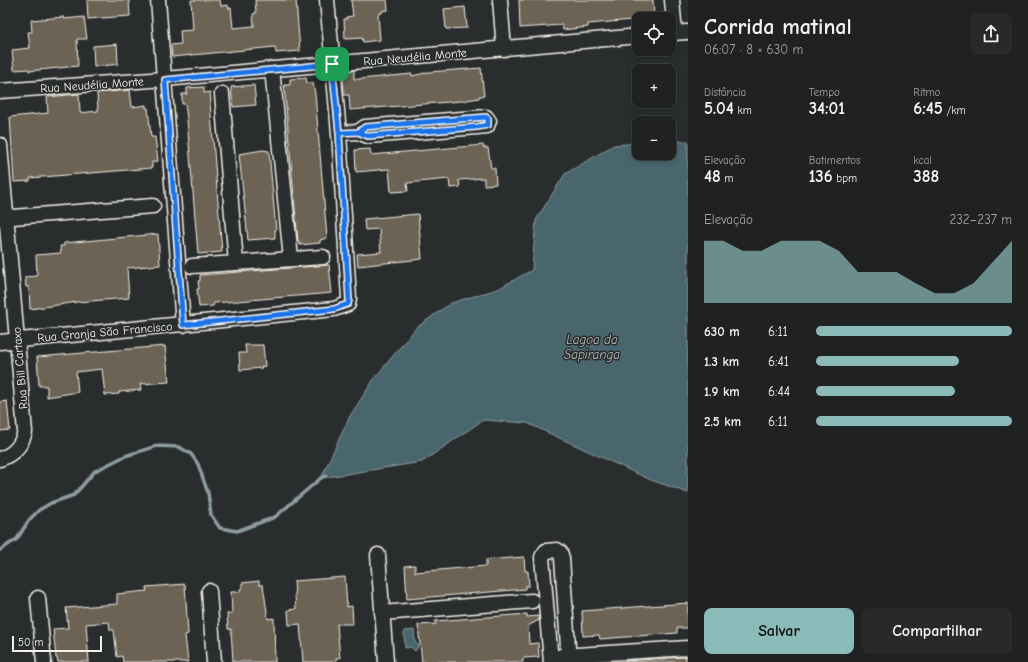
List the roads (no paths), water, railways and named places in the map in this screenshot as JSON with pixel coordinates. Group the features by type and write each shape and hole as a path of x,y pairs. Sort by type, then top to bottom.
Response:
{"street":[{"path":"158,0 183,325"},
{"path":"327,0 339,133 358,132 368,136 487,126 489,121 486,117 365,127 358,132"},
{"path":"500,0 504,49"},
{"path":"672,0 677,32"},
{"name":"Rua Neudélia Monte","path":"0,91 165,80 632,37"},
{"path":"272,70 291,259"},
{"path":"222,94 236,263"},
{"name":"Rua Granja São Francisco","path":"0,342 334,309 348,304 349,300 339,133"},
{"name":"Rua Bill Cartaxo","path":"0,145 3,218 18,341 25,432 22,442 14,452 0,459"},
{"path":"3,218 153,206"},
{"path":"192,266 323,257"},
{"path":"569,659 562,558 560,552 553,550 546,551 542,557 551,659 569,659 688,648"},
{"path":"378,555 386,662"},
{"path":"209,591 214,662"},
{"path":"38,598 44,662"},
{"path":"382,613 532,601"}],"water":[{"name":"Lagoa da Sapiranga","path":"676,141 688,141 688,493 651,480 527,423 483,420 422,462 321,478 350,416 374,379 416,328 451,303 498,289 532,270 536,220 565,174 614,145 632,144 632,160 676,160"},
{"path":"414,630 415,642 419,646 415,651 411,647 405,648 404,631"}],"waterway":[{"path":"0,550 17,539 29,520 39,510 51,503 74,495 95,471 125,456 157,446 179,447 191,454 198,464 208,493 211,515 220,528 237,531 275,517 321,478 326,476"}]}
